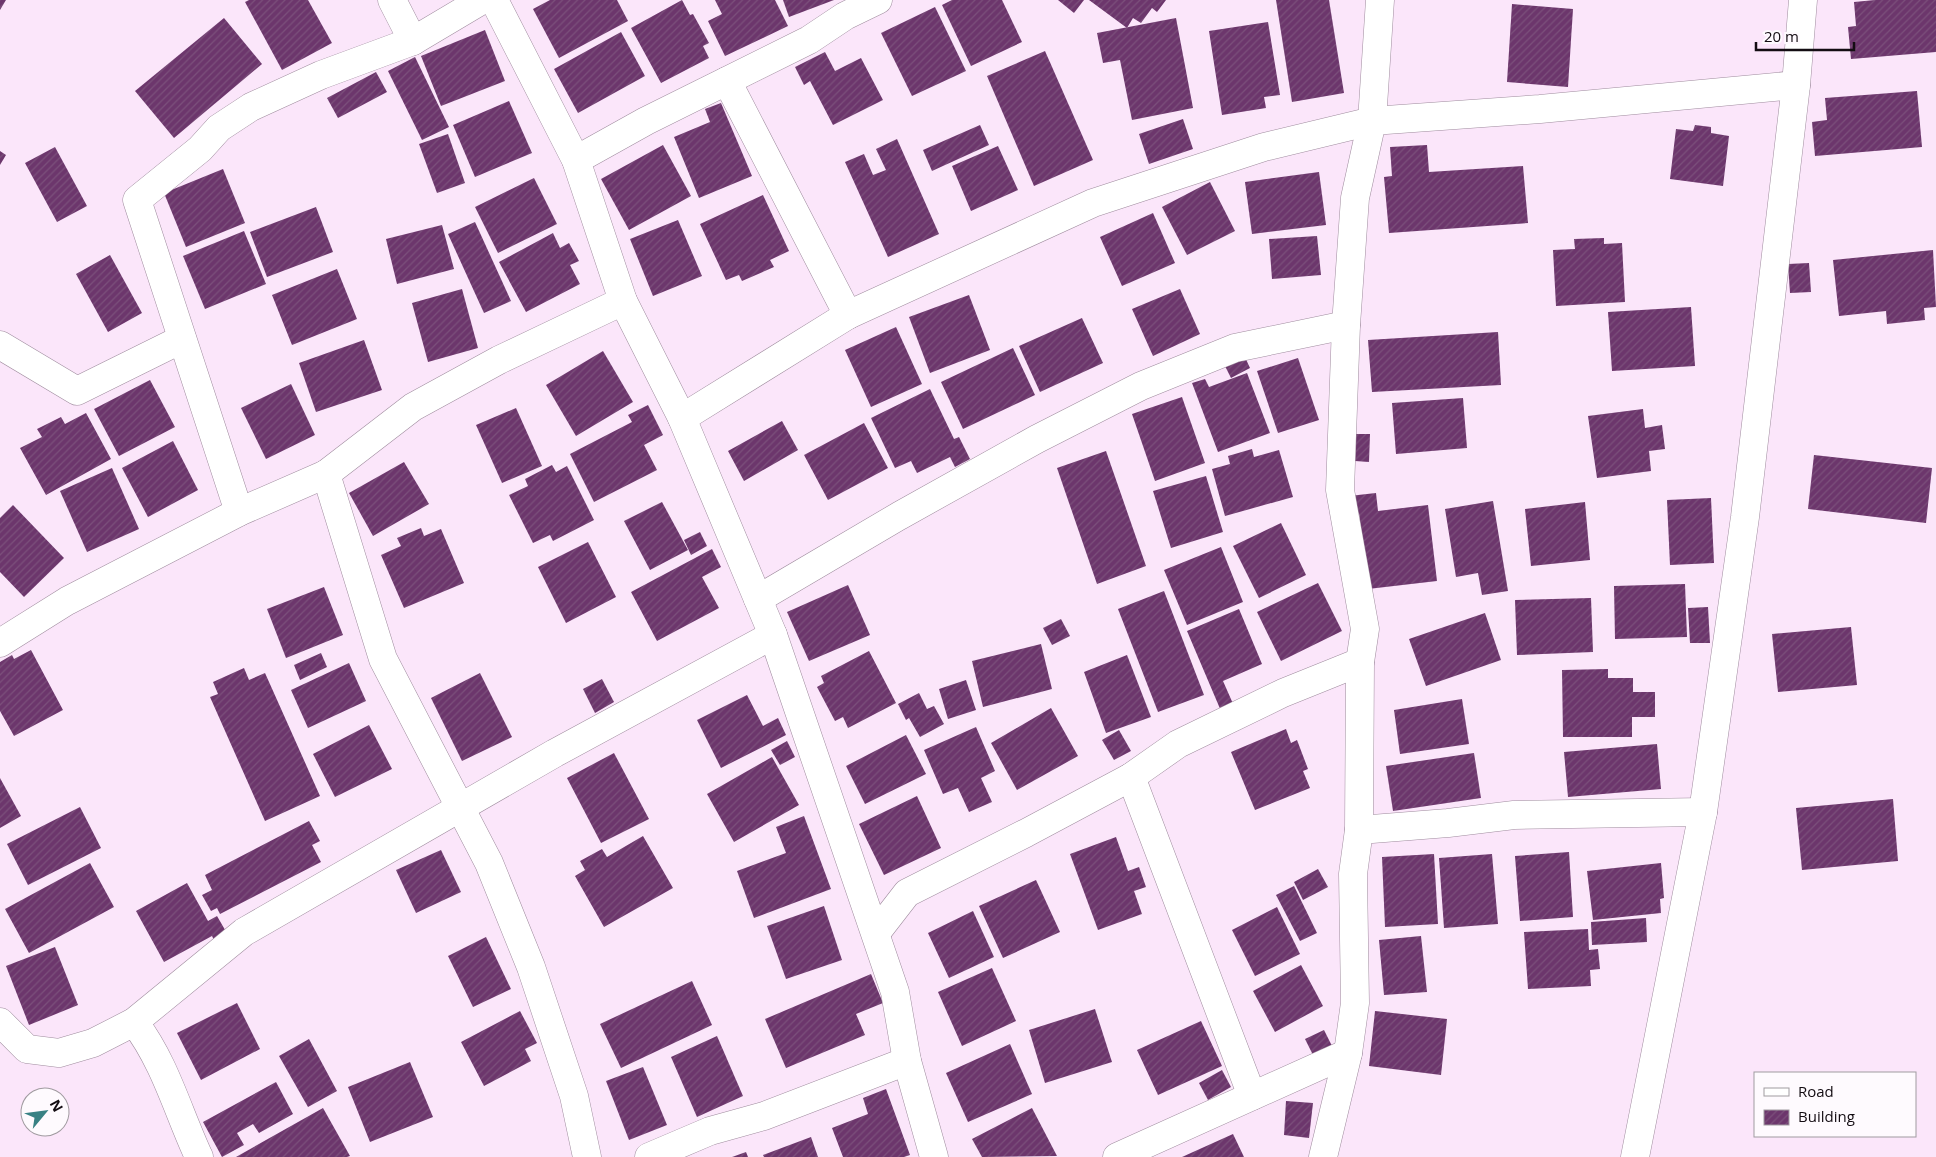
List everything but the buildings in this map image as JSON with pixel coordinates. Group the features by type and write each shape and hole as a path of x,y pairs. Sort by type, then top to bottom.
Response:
{"street":[{"path":"392,0 413,41"},
{"path":"239,512 137,200 200,149 219,128 251,107 321,75 413,41 482,0"},
{"path":"494,0 576,160 623,301 682,418 773,635 895,992 907,1061 934,1157"},
{"path":"576,160 646,120 809,40 845,16 878,0"},
{"path":"1323,1157 1348,1053 1355,1003 1353,874 1359,830 1360,662 1366,629 1340,490 1346,326 1355,198 1372,121 1380,0"},
{"path":"1635,1157 1703,812 1745,517 1796,85 1803,0"},
{"path":"727,80 848,315"},
{"path":"682,418 848,315 1092,203 1264,147 1372,121 1540,109 1796,85"},
{"path":"0,643 67,601 239,512 326,474 413,406 499,360 623,301"},
{"path":"758,599 1029,443 1142,386 1235,348 1346,326"},
{"path":"0,345 77,391 182,339"},
{"path":"326,474 384,659 489,863 531,967 574,1096 587,1157"},
{"path":"0,1022 26,1049 59,1053 93,1043 134,1022 244,932 555,753 773,635"},
{"path":"876,933 907,893 1132,777 1178,744 1283,693 1360,662"},
{"path":"1132,777 1252,1096"},
{"path":"1359,830 1448,823 1514,815 1703,812"},
{"path":"134,1022 149,1041 199,1157"},
{"path":"1117,1157 1348,1053"},
{"path":"649,1157 710,1131 764,1116 907,1061"}]}
